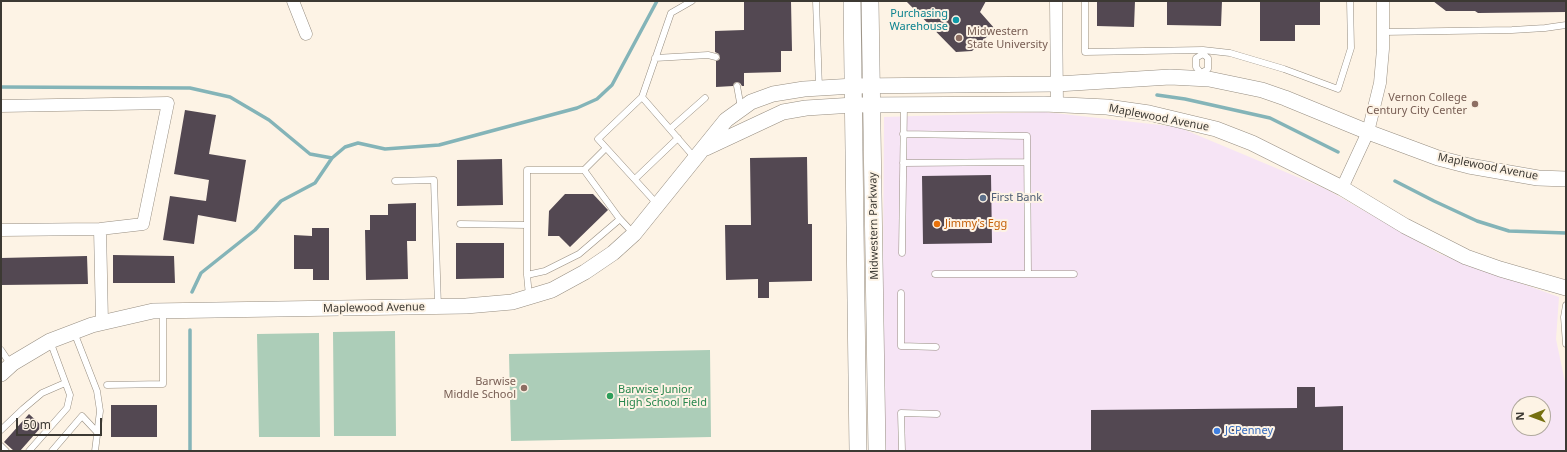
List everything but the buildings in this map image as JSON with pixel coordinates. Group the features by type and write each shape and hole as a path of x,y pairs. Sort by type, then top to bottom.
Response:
{"main road":[{"name":"Midwestern Parkway","path":"852,1 858,451"},
{"name":"Midwestern Parkway","path":"870,1 877,451"},
{"path":"857,375 876,375"}],"street":[{"path":"293,1 306,34"},
{"path":"1056,1 1057,104"},
{"path":"1342,188 1368,132 1380,83 1383,49 1383,1"},
{"name":"Maplewood Avenue","path":"6,370 50,341 102,322 153,311 466,306 512,302 552,290 585,272 613,253 634,234 726,120 751,102 773,94 819,88 872,85 1057,84 1201,75 1262,90 1285,98 1368,132 1438,158 1538,178 1566,179"},
{"path":"1,106 168,103 143,224 100,229 1,230"},
{"name":"Maplewood Avenue","path":"699,155 783,112 806,108 854,105 1057,104 1107,107 1148,113 1216,129 1252,143 1342,188 1405,226 1466,257 1500,269 1566,288"},
{"path":"100,229 102,322"}],"lane":[{"path":"658,205 598,139 642,97 671,13 692,1"},
{"path":"816,1 819,88"},
{"path":"1085,1 1085,52 1230,53 1284,69 1338,89 1350,48 1350,1"},
{"path":"1383,32 1512,30 1566,25"},
{"path":"1203,52 1208,58 1208,69 1201,75 1196,67 1196,58 1203,52"},
{"path":"655,58 708,55 716,57"},
{"path":"737,86 741,109"},
{"path":"642,97 678,138 699,155"},
{"path":"670,129 705,98"},
{"path":"902,253 904,105"},
{"path":"904,134 1027,136 1028,274"},
{"path":"634,179 678,138"},
{"path":"529,297 527,275 527,170 584,170 606,148"},
{"path":"903,163 1027,162"},
{"path":"584,170 620,219 634,234"},
{"path":"395,181 434,180 438,307"},
{"path":"527,275 545,271 579,254 620,219"},
{"path":"460,224 527,225"},
{"path":"935,274 1074,274"},
{"path":"902,293 900,346 936,347"},
{"path":"1566,305 1564,317 1566,344"},
{"path":"107,385 163,384 163,310"},
{"path":"74,332 97,391 100,411 94,450"},
{"path":"29,451 67,408 70,395 50,341"},
{"path":"1,350 6,370"},
{"path":"1,430 42,393 65,383"},
{"path":"902,451 901,413 937,414"},
{"path":"52,451 82,416 97,432"},
{"path":"1,446 6,451"}],"shaded area":[{"path":"1045,112 1178,127 1326,189 1440,254 1559,297 1556,339 1566,387 1566,451 884,451 884,117"}],"green space":[{"path":"395,331 396,436 334,436 333,332"},
{"path":"319,333 320,437 259,437 257,334"},
{"name":"Barwise Junior High School Field","path":"710,350 711,437 511,441 509,354"}],"waterway":[{"path":"192,292 201,273 255,230 281,201 315,183 332,158 345,147 358,143 385,149 439,145 577,108 597,99 612,85 657,1"},
{"path":"1,87 190,88 230,97 269,120 310,154 332,158"},
{"path":"1157,95 1185,99 1270,118 1338,152"},
{"path":"1395,181 1477,221 1509,231 1566,233"},
{"path":"190,330 190,451"}],"place":[{"name":"Purchasing Warehouse","path":"956,20"},
{"name":"Midwestern State University","path":"959,38"},
{"name":"Vernon College Century City Center","path":"1475,104"},
{"name":"First Bank","path":"983,198"},
{"name":"Jimmy's Egg","path":"937,224"},
{"name":"Barwise Middle School","path":"524,388"},
{"name":"Barwise Junior High School Field","path":"610,396"},
{"name":"JCPenney","path":"1217,431"}]}
